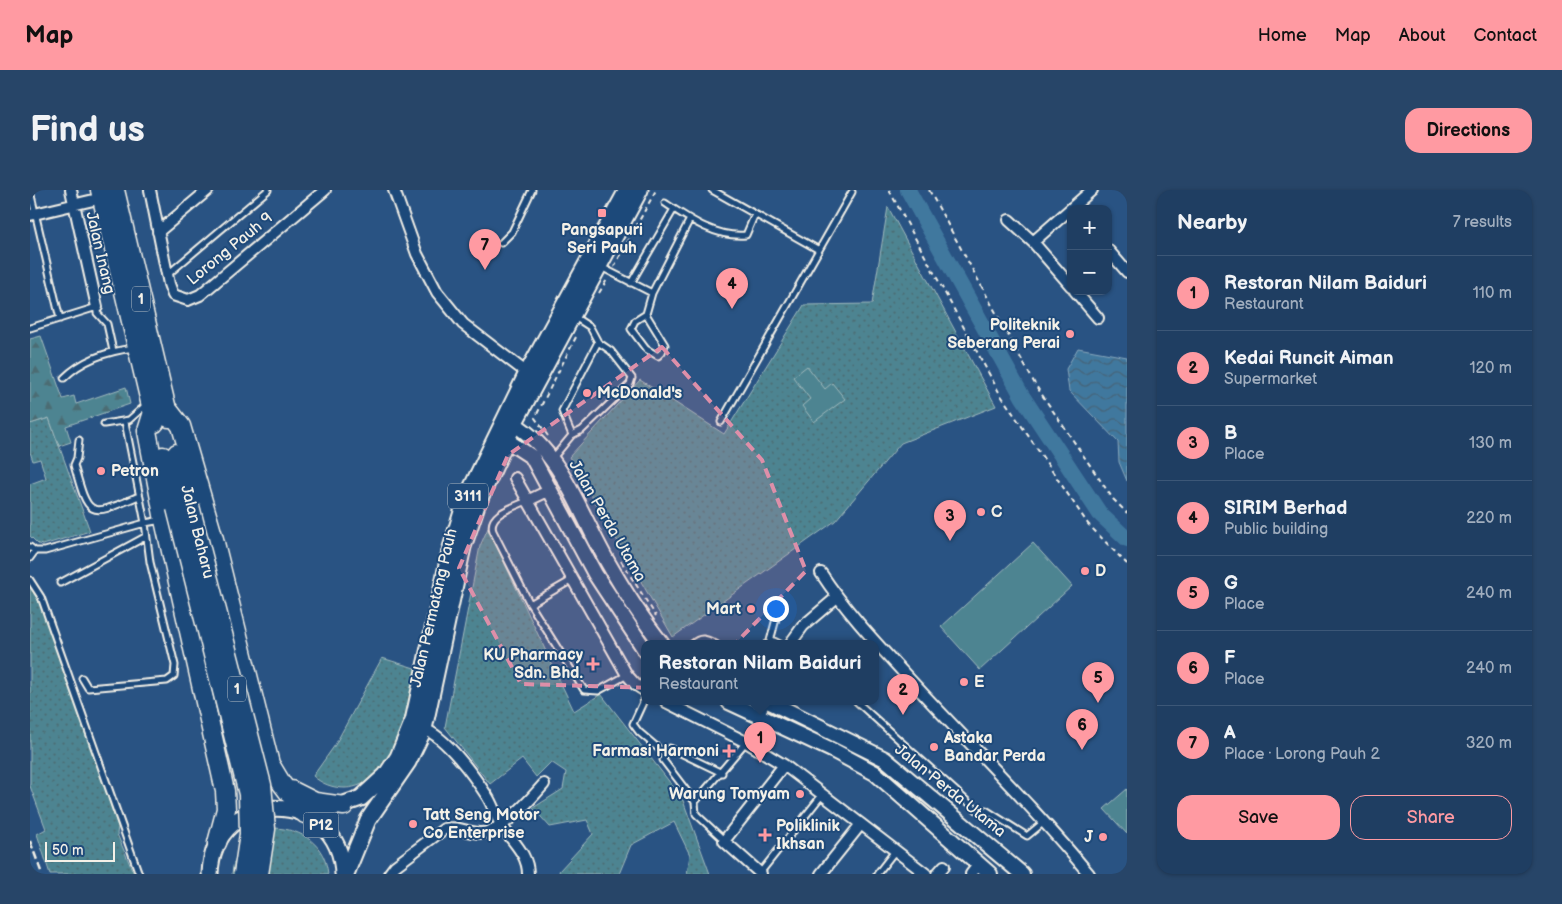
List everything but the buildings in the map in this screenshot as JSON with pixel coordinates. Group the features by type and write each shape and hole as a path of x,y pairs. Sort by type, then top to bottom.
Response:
{"highway":[{"name":"Jalan Baharu","path":"106,193 138,348 157,407"},
{"name":"Jalan Baharu","path":"106,193 157,407 177,511 248,794 249,834 243,874"},
{"path":"157,407 181,426 211,529 274,771 307,815"},
{"name":"Jalan Baharu","path":"177,511 262,785 266,830 259,874"},
{"path":"177,511 222,776 226,809 218,842"},
{"path":"274,771 301,796 314,802 344,806"},
{"path":"222,776 234,783 249,782 274,771"}],"main road":[{"name":"Jalan Permatang Pauh","path":"307,815 344,806 361,798 375,787 392,767 403,747 413,721 454,535 466,499 527,373 626,190"},
{"name":"Jalan Permatang Pauh","path":"345,874 368,820 408,762 424,729 464,547 477,505 514,424 640,190"},
{"name":"P12","path":"210,874 212,857 218,842 228,828 251,812 278,807 307,815 323,826 334,840 345,874"}],"street":[{"name":"Jalan Inang","path":"70,190 97,307"},
{"path":"150,190 167,276"},
{"path":"158,232 208,190"},
{"name":"Lorong Pauh 9","path":"167,276 173,295 188,300 200,295 325,190"},
{"path":"394,190 416,254 437,292 463,324 527,373"},
{"path":"1075,205 1092,190"},
{"name":"Jalan Inang","path":"33,214 74,205 106,193"},
{"path":"1033,242 1067,212"},
{"path":"1009,220 1033,242 1067,281"},
{"path":"1112,255 1127,272"},
{"path":"1078,295 1098,318"},
{"name":"Jalan Perda Utama","path":"514,424 535,438 552,459 608,562 659,640"},
{"name":"Jalan Perda Utama","path":"506,440 532,457 595,574 641,644"},
{"path":"515,478 627,675 641,688"},
{"path":"527,501 550,490"},
{"path":"821,572 837,598 875,640"},
{"path":"796,640 803,626 837,598"},
{"path":"879,644 979,754 1045,821 1089,874"},
{"path":"672,705 746,742 784,764 926,874"},
{"name":"Jalan Perda Utama","path":"735,705 834,751 875,773 975,869 990,874"},
{"path":"758,716 764,705"},
{"name":"Jalan Perda Utama","path":"776,705 885,759 1022,874"},
{"path":"424,729 434,733 444,742 488,796 501,824 517,844 528,865 528,874"},
{"path":"761,874 724,841 784,764"},
{"path":"390,874 395,866 444,829 454,827 480,833 501,824 522,809 544,784"},
{"path":"822,874 861,824"}],"lane":[{"path":"167,276 268,190"},
{"path":"501,243 512,232 532,190"},
{"path":"712,190 819,250"},
{"path":"30,191 33,214 60,319"},
{"path":"721,422 852,192"},
{"path":"665,203 690,219 724,235 746,235 755,214"},
{"path":"631,283 674,209"},
{"path":"646,314 665,345 658,356 646,349 631,329 635,321 646,314 652,293 690,219"},
{"path":"599,266 652,293"},
{"path":"30,328 97,307 97,313 107,324 113,351"},
{"path":"552,459 572,434 582,430 596,417 630,384 632,378 611,351 598,342 590,327 573,316"},
{"path":"572,434 562,411 598,342"},
{"path":"64,378 76,367 113,351 138,348"},
{"path":"104,424 125,422 136,415 157,407"},
{"path":"82,678 88,688 167,681 174,676 175,665 146,536 125,422"},
{"path":"79,440 77,458 74,465 84,500 89,508 100,511 139,496"},
{"path":"527,501 495,517 491,524 530,604 584,690 598,691 627,675"},
{"path":"30,547 35,551 45,551 145,523 177,511"},
{"path":"60,583 146,536"},
{"path":"30,558 35,551"},
{"path":"30,580 42,597 139,874"},
{"path":"530,604 572,580"},
{"path":"769,640 777,614"},
{"path":"642,705 633,724 639,732 665,754"},
{"path":"859,705 978,811 986,810 1027,836 1045,821"},
{"path":"696,802 746,742"},
{"path":"722,773 670,748 663,760 696,802 696,814 724,841"},
{"path":"761,874 822,795"},
{"path":"877,874 896,851"}],"path":[{"path":"889,190 1000,394 1088,524 1127,564"},
{"path":"929,190 1036,386 1113,499 1127,513"}],"highlighted area":[{"path":"662,347 762,460 806,571 691,689 521,684 459,568 508,455"}],"green space":[{"path":"888,207 996,406 901,443 835,521 673,637 569,457 640,380 724,434 804,305 872,304"},
{"path":"41,336 63,399 74,396 76,404 126,387 130,404 66,426 71,442 59,446 49,418 30,424 30,339"},
{"path":"807,366 825,389 832,383 845,399 814,422 802,406 810,399 793,377"},
{"path":"49,418 90,531 43,545 38,544 30,536 30,484 46,478 40,459 33,461 30,452 30,424"},
{"path":"488,528 574,711 601,694 682,798 710,874 687,874 690,855 674,822 631,845 619,874 560,874 559,871 593,834 587,820 550,827 533,808 563,789 566,772 551,762 536,777 522,759 490,784 445,727 480,546"},
{"path":"1033,543 1072,586 980,670 941,627"},
{"path":"30,586 37,597 54,639 118,827 117,834 134,874 50,874 37,834 46,829 30,786"},
{"path":"382,658 418,669 405,723 388,760 376,774 362,784 345,788 332,786 316,779 313,776 335,745"},
{"path":"1127,789 1127,834 1104,809"},
{"path":"274,828 294,831 310,840 322,854 328,874 232,874 233,865 240,851 246,845"}],"water":[{"path":"1078,348 1127,357 1127,481 1119,462 1118,442 1069,391 1066,369"}],"waterway":[{"path":"908,190 1022,396 1100,514 1127,539"}],"railway":[{"path":"30,841 42,874"}],"place":[{"name":"Pangsapuri Seri Pauh","path":"602,213"},
{"name":"A","path":"485,270"},
{"name":"SIRIM Berhad","path":"732,309"},
{"name":"Politeknik Seberang Perai","path":"1070,334"},
{"name":"McDonald's","path":"587,393"},
{"name":"Petron","path":"101,471"},
{"name":"C","path":"981,512"},
{"name":"B","path":"950,541"},
{"name":"D","path":"1085,571"},
{"name":"Mart","path":"751,609"},
{"name":"KU Pharmacy Sdn. Bhd.","path":"593,664"},
{"name":"E","path":"964,682"},
{"name":"G","path":"1098,703"},
{"name":"Kedai Runcit Aiman","path":"903,715"},
{"name":"Astaka Bandar Perda","path":"934,747"},
{"name":"F","path":"1082,750"},
{"name":"Farmasi Harmoni","path":"729,751"},
{"name":"Restoran Nilam Baiduri","path":"760,763"},
{"name":"Warung Tomyam","path":"800,794"},
{"name":"Tatt Seng Motor Co Enterprise","path":"413,824"},
{"name":"Poliklinik Ikhsan","path":"765,835"},
{"name":"J","path":"1103,837"}]}
